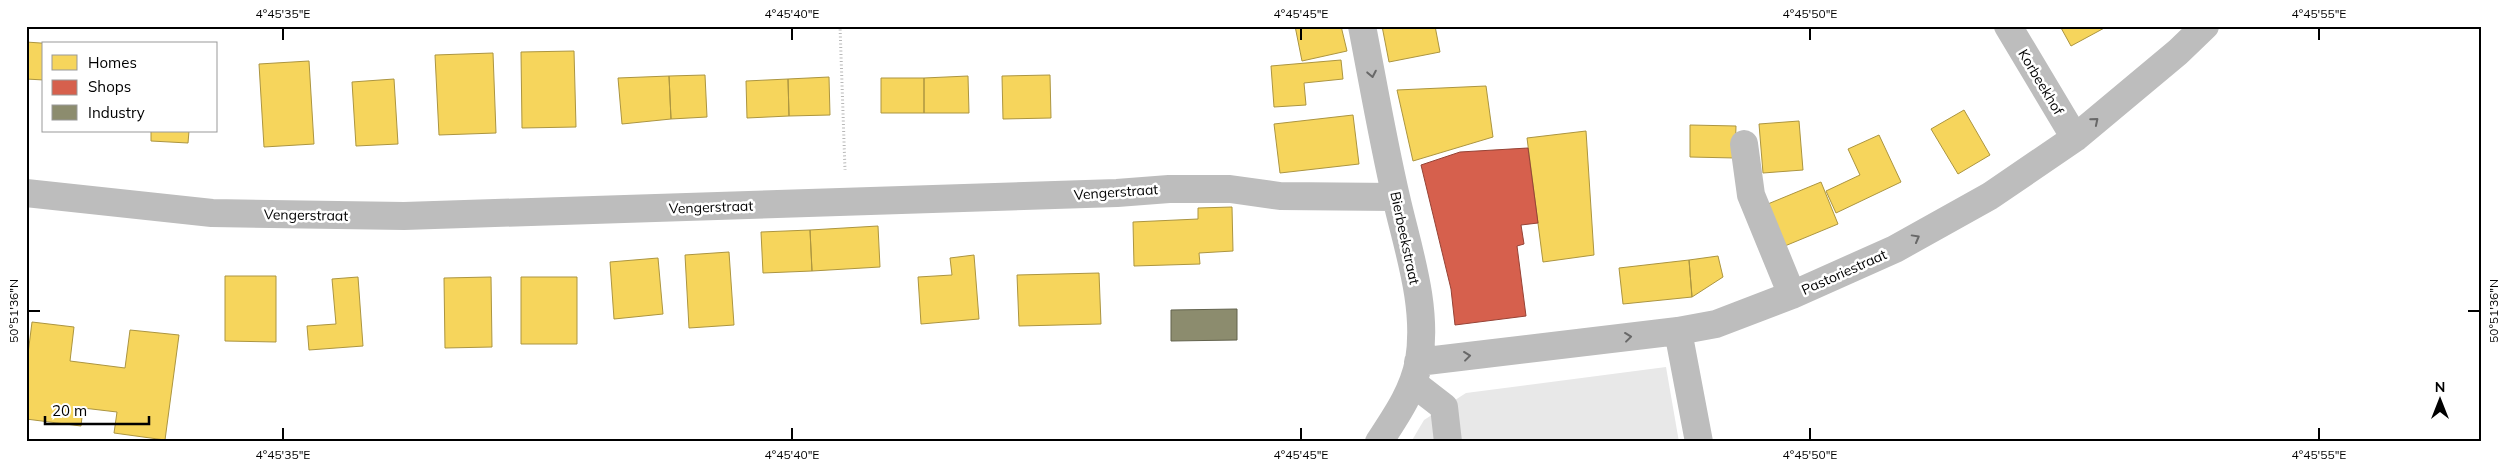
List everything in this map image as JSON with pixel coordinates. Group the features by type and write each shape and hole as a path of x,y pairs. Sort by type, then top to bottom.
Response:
{"street":[{"name":"Bierbeekstraat","path":"1362,26 1421,313 1421,338 1416,372 1406,401 1379,442"},
{"name":"Korbeekhof","path":"2008,26 2075,138"},
{"name":"Pastoriestraat","path":"1416,372 1716,324 1792,295 1895,249 1990,196 2075,138 2178,52 2205,26"},
{"path":"1744,144 1751,195 1792,295"},
{"name":"Vengerstraat","path":"26,193 212,213 404,216 846,203 1118,193 1169,189 1230,189 1280,196 1396,198"},
{"path":"1678,331 1699,442"},
{"path":"1416,372 1444,407 1448,442"}],"path":[{"path":"840,26 846,203"}],"shaded area":[{"path":"1666,367 1679,442 1411,442 1424,420 1466,393"}],"building: Homes":[{"path":"1295,26 1341,26 1347,51 1302,61"},
{"path":"1382,26 1435,26 1440,52 1389,62"},
{"path":"2060,26 2108,26 2071,46"},
{"path":"26,42 42,43 42,80 26,79"},
{"path":"574,51 576,127 522,128 521,52"},
{"path":"493,53 496,133 439,135 435,55"},
{"path":"1341,60 1343,79 1304,83 1306,105 1274,107 1271,66"},
{"path":"309,61 314,144 264,147 259,64"},
{"path":"705,75 707,117 671,119 669,76"},
{"path":"1050,75 1051,118 1003,119 1002,76"},
{"path":"669,76 671,119 622,124 618,78"},
{"path":"968,76 969,113 924,113 924,78"},
{"path":"829,77 830,115 789,116 788,79"},
{"path":"881,78 924,78 924,113 881,113"},
{"path":"394,79 398,144 356,146 352,82"},
{"path":"788,79 789,116 747,118 746,81"},
{"path":"1486,86 1493,137 1413,161 1397,90"},
{"path":"1964,110 1990,155 1958,174 1931,129"},
{"path":"1353,115 1359,164 1280,173 1274,124"},
{"path":"1799,121 1803,170 1763,173 1759,124"},
{"path":"1690,125 1736,126 1735,158 1690,157"},
{"path":"1586,131 1594,255 1543,262 1527,138"},
{"path":"151,132 189,132 188,143 151,141"},
{"path":"1879,135 1901,182 1836,213 1826,191 1860,175 1848,149"},
{"path":"1821,182 1838,224 1780,248 1763,206"},
{"path":"1232,207 1233,251 1199,253 1200,264 1134,266 1133,222 1198,219 1198,208"},
{"path":"878,226 880,267 812,271 810,230"},
{"path":"810,230 812,271 763,273 761,232"},
{"path":"729,252 734,325 689,328 685,255"},
{"path":"974,255 979,319 921,324 918,277 952,275 950,258"},
{"path":"1718,256 1723,277 1692,297 1689,260"},
{"path":"658,258 663,314 614,319 610,262"},
{"path":"1689,260 1692,297 1623,304 1619,268"},
{"path":"1099,273 1101,324 1019,326 1017,275"},
{"path":"225,276 276,276 276,342 225,341"},
{"path":"358,277 363,346 309,350 307,326 336,324 332,279"},
{"path":"491,277 492,347 445,348 444,278"},
{"path":"521,277 577,277 577,344 521,344"},
{"path":"32,322 74,327 70,361 125,368 130,330 179,335 165,440 114,433 117,412 83,408 81,426 26,419 26,370"}],"building: Shops":[{"path":"1528,148 1538,223 1521,225 1524,244 1517,246 1526,316 1455,325 1451,289 1421,165 1460,152"}],"building: Industry":[{"path":"1237,309 1237,340 1171,341 1171,310"}]}
